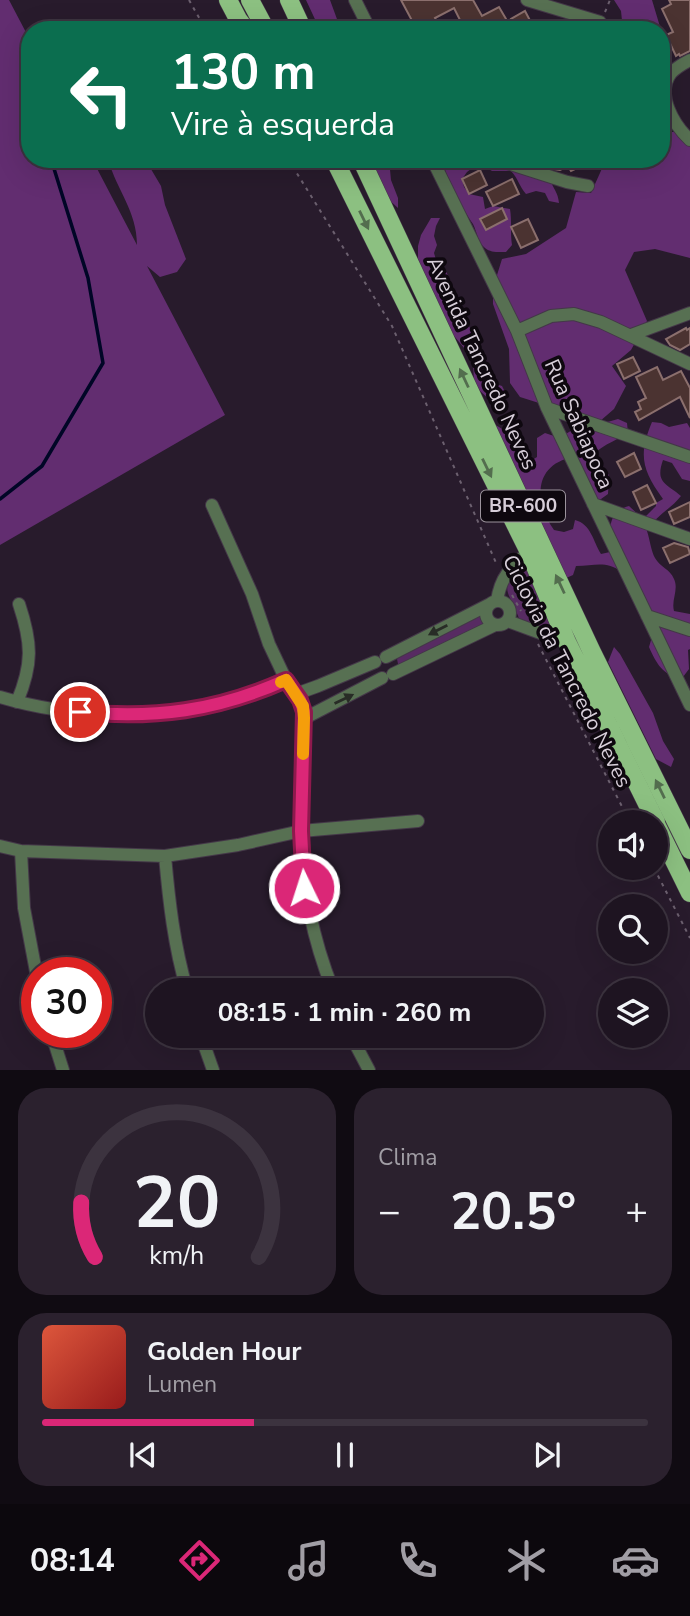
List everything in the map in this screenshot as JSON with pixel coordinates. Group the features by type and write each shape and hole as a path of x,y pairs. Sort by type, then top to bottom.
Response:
{"main road":[{"path":"228,0 239,21"},
{"path":"250,0 261,21"},
{"path":"289,0 299,21"},
{"path":"300,0 307,21"},
{"name":"Avenida Tancredo Neves","path":"338,168 529,552 567,642 650,810"},
{"name":"Avenida Tancredo Neves","path":"365,168 592,652 690,850"},
{"name":"Avenida Tancredo Neves","path":"668,848 690,893"}],"street":[{"path":"355,0 366,21"},
{"path":"527,0 596,21"},
{"path":"670,75 690,60"},
{"path":"670,113 690,140"},
{"name":"Rua Sabiapoca","path":"436,168 517,331 547,408 690,705"},
{"path":"523,168 588,186"},
{"path":"631,335 690,313"},
{"path":"517,331 551,316 574,314 601,322 690,364"},
{"path":"547,408 690,457"},
{"path":"593,504 690,539"},
{"path":"212,505 252,594 269,644 286,680 303,706 301,831 304,888 328,978"},
{"path":"529,552 513,565 504,577 486,616 491,623 553,635 567,642"},
{"path":"296,694 381,659 494,602 508,605 511,613 502,623 304,718"},
{"path":"17,702 30,654 28,634 19,604"},
{"path":"647,616 690,631"},
{"path":"381,659 390,658 395,663 395,671 388,676"},
{"path":"381,659 374,672 388,676"},
{"path":"0,697 55,709 103,714 183,711 224,703 286,680"},
{"path":"0,846 21,851 165,856 238,845 301,831 418,821"},
{"path":"21,851 24,908 33,957"},
{"path":"165,856 171,920 184,978"},
{"path":"56,1048 64,1070"},
{"path":"205,1048 213,1070"},
{"path":"356,1048 366,1069"}],"path":[{"path":"189,0 201,21"},
{"name":"Ciclovia da Tancredo Neves","path":"294,168 393,326 497,565"},
{"name":"Ciclovia da Tancredo Neves","path":"510,590 522,614"},
{"name":"Ciclovia da Tancredo Neves","path":"535,639 624,810"},
{"path":"660,880 690,937"}],"shaded area":[{"path":"0,0 9,0 21,23 21,168 97,168 137,245 134,222 111,168 150,168 161,186 165,205 186,259 177,272 160,277 147,266 225,415 0,545"},
{"path":"306,0 330,0 338,21 316,21"},
{"path":"614,0 652,0 658,21 622,21 621,11"},
{"path":"670,132 690,132 690,258 655,249 634,252 625,270 647,321 631,350 612,366 626,386 614,409 599,422 520,397 510,383 509,349 493,304 493,288 502,259 526,254 566,228 576,192 591,193 602,168 670,168"},
{"path":"374,168 390,168 398,208 387,198"},
{"path":"445,168 472,168 462,179 469,194 483,197 485,209 493,206 510,209 512,245 506,252 490,251 481,243"},
{"path":"487,168 546,168 559,203 549,201 545,193 536,191 526,194 511,171 492,171"},
{"path":"431,218 440,218 434,236 437,263 449,277 457,304 485,356 496,384 502,386 506,394 501,402 492,402 474,382 473,362 445,325 432,289 418,264 421,235"},
{"path":"618,419 627,423 628,433 596,452 598,461 609,475 608,494 601,499 591,499 574,457 551,467 544,476 541,486 543,508 554,530 564,532 573,529 575,520 585,525 601,554 610,552 610,530 616,513 629,506 643,519 656,503 663,499 650,479 644,462 645,444 652,422 669,427 687,423 690,428 690,481 682,479 672,463 663,460 660,474 663,482 681,496 647,531 655,558 674,579 674,611 690,614 689,669 683,677 666,672 655,659 649,647 654,630 630,595 622,572 605,565 576,566 573,575 564,579 493,424 511,438 521,459 529,462 537,457 537,438 545,433 564,435 579,426 597,425"},
{"path":"526,561 559,629 552,631 520,621 507,590 511,578"},
{"path":"478,616 483,618 483,625 401,665 398,664 399,656"},
{"path":"614,647 653,713 663,741 674,759 671,767 656,759 608,662"}],"building":[{"path":"401,0 473,0 482,16 499,7 507,21 460,21 454,8 435,18 436,21 412,21"},
{"path":"669,0 690,0 690,51 680,56 676,56 670,43 670,33 673,32 662,9 671,4"},
{"path":"525,11 530,21 512,21 511,19"},
{"path":"480,170 487,185 469,194 462,179"},
{"path":"512,179 519,194 493,206 486,192"},
{"path":"502,208 507,219 486,230 480,219"},
{"path":"528,219 538,240 521,248 511,227"},
{"path":"690,328 690,344 680,350 670,345 666,339"},
{"path":"633,357 640,371 624,379 617,364"},
{"path":"657,367 663,380 681,371 690,388 690,418 680,397 639,420 635,412 641,409 638,402 646,398 636,377"},
{"path":"634,453 641,469 625,477 617,462"},
{"path":"647,485 656,503 641,510 633,492"},
{"path":"690,502 690,517 674,524 669,512"},
{"path":"674,543 688,547 690,554 670,563 663,548"}],"waterway":[{"path":"0,499 42,466 103,363 88,278 54,168"}],"slow traffic":[{"path":"281,682 286,680 303,706 303,754"}],"route":[{"path":"80,712 130,714 183,711 224,703 286,680 300,700 304,712 301,831 304,888"}]}
